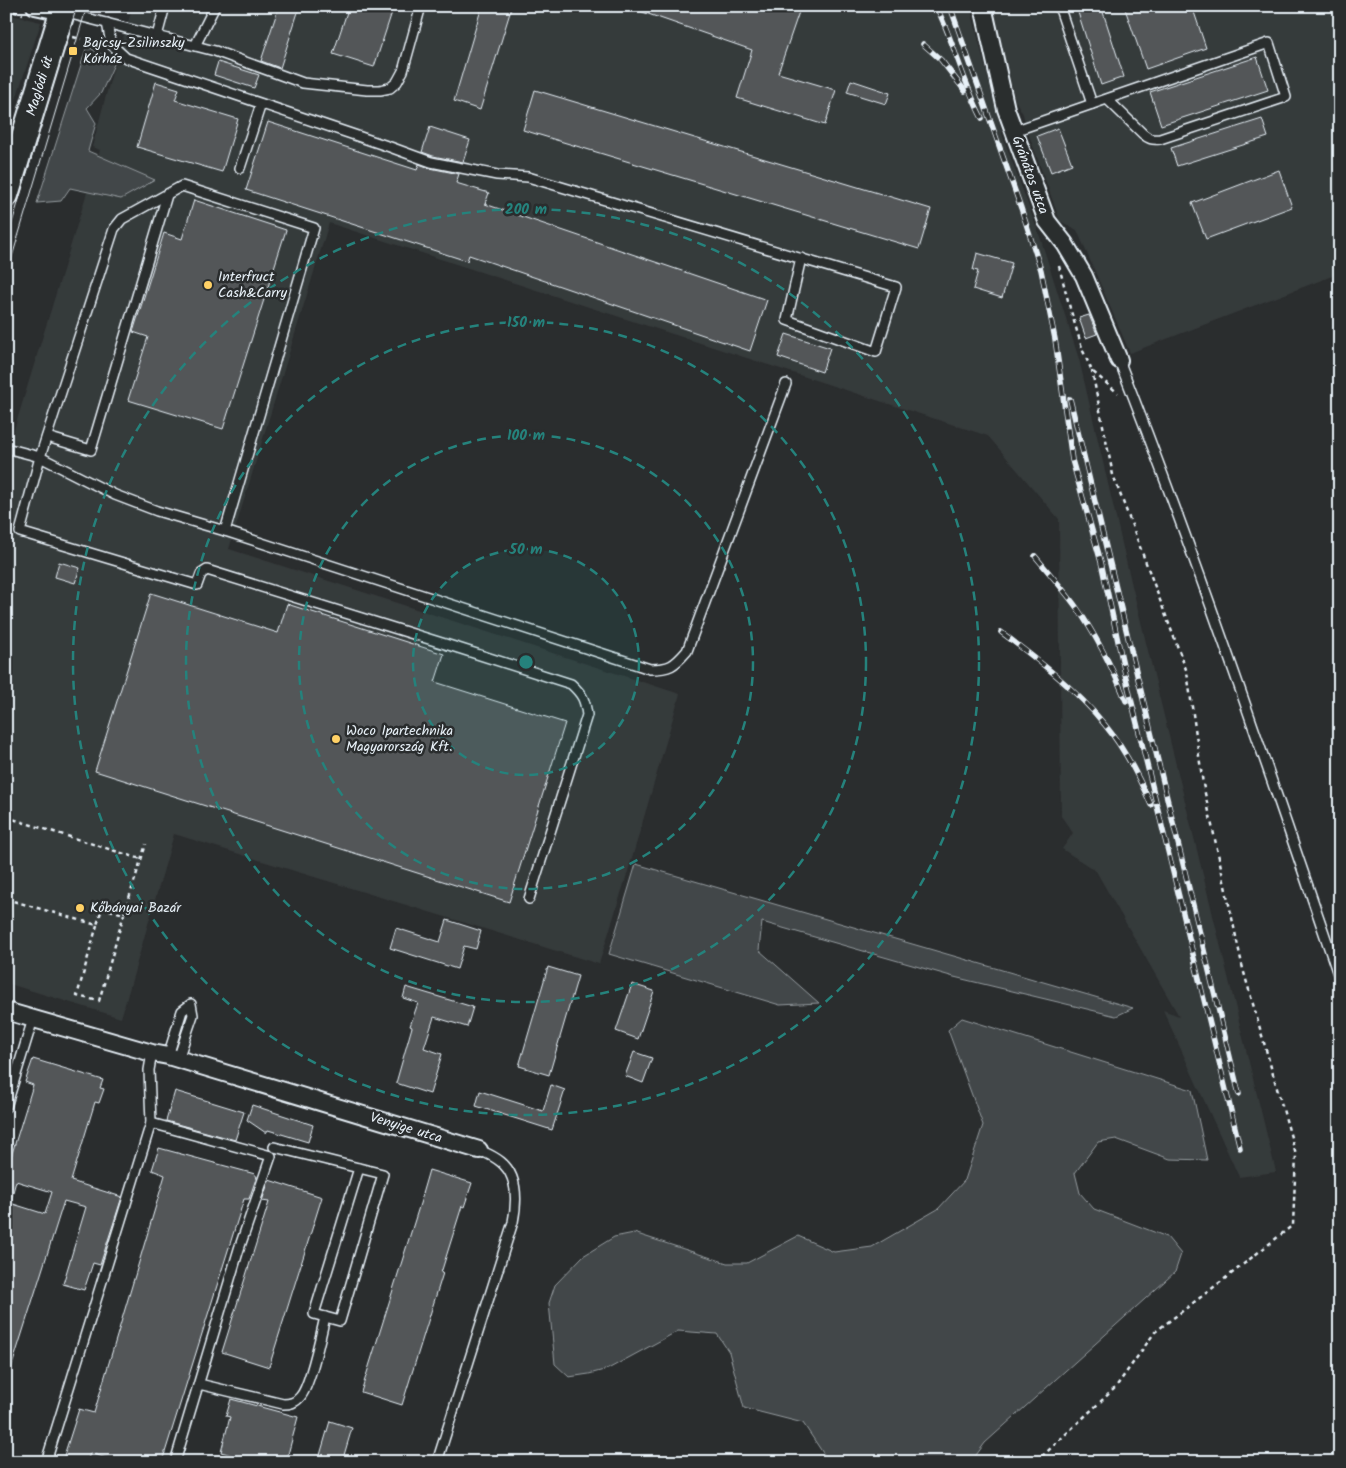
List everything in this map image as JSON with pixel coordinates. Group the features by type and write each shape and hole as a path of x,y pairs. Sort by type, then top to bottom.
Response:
{"street":[{"path":"35,6 64,9"},
{"name":"Gránátos utca","path":"983,6 1006,109 1047,221 1065,244 1084,276 1120,360"},
{"name":"Maglódi út","path":"6,194 64,9"},
{"name":"Venyige utca","path":"6,1011 166,1056 479,1150"}],"lane":[{"path":"157,36 165,6"},
{"path":"195,46 215,6"},
{"path":"64,9 107,23 215,51 303,83 380,90 390,88 397,82 403,71 421,6"},
{"path":"1060,6 1092,104"},
{"path":"107,23 111,44 126,58 431,162 497,175 528,177 801,258 896,287 876,352 787,320 801,258"},
{"path":"1014,131 1269,43 1286,97 1154,140 1143,134 1107,99"},
{"path":"240,168 261,104"},
{"path":"225,532 314,228 182,186 122,219 114,229 40,457 20,532 198,585 201,574 207,570 571,684 581,693 586,704 587,715 529,899"},
{"path":"47,437 91,450 167,195"},
{"path":"1120,360 1250,716 1340,980"},
{"path":"6,448 40,457 114,496 157,511 650,669 665,669 677,662 687,651 786,384"},
{"path":"46,1462 151,1123 149,1070 166,1056 193,1015 191,1004 182,1011 166,1056"},
{"path":"6,1107 33,1019"},
{"path":"151,1123 272,1156 239,1249 175,1462"},
{"path":"274,1147 359,1168 383,1174 340,1321 314,1314 359,1168"},
{"name":"Venyige utca","path":"437,1462 513,1222 515,1210 515,1188 510,1174 501,1162 479,1150"},
{"path":"199,1384 282,1404 296,1402 305,1390 326,1317"}],"path":[{"path":"1036,1462 1115,1388 1155,1332 1293,1225 1296,1155 1243,968 1203,784 1187,672 1112,475 1092,371 1080,343 1058,265"},
{"path":"1092,371 1119,394"},
{"path":"6,817 141,859"},
{"path":"124,914 102,908 77,996 100,1001 146,844"},
{"path":"6,899 97,925"}],"shaded area":[{"path":"133,6 970,6 1003,137 1039,234 1079,359 1127,565 1276,1172 1239,1177 1163,1010 1179,1016 1096,871 1062,849 1073,833 1061,816 1059,519 988,436 329,223 229,549 680,694 599,964 174,834 121,1018 6,983 6,456 100,150 92,147"},
{"path":"992,6 1340,6 1340,273 1130,353 1077,230 1060,221 1023,114 1015,100"},
{"path":"6,14 41,22 6,130"},
{"path":"87,46 115,62 101,93 87,108 96,123 88,151 155,180 121,199 70,188 61,201 37,203"},
{"path":"636,864 1133,1008 1116,1016 954,977 762,922 759,950 819,1003 780,1005 609,954"},
{"path":"962,1018 1192,1090 1207,1160 1170,1159 1116,1139 1098,1142 1075,1173 1080,1193 1094,1209 1167,1237 1181,1254 1175,1272 985,1443 971,1462 829,1462 803,1423 744,1408 729,1352 717,1334 678,1331 608,1369 589,1374 569,1377 555,1364 549,1303 555,1285 583,1256 614,1237 634,1233 727,1263 747,1263 798,1236 834,1252 872,1247 938,1209 965,1180 983,1125 948,1030"}],"building":[{"path":"279,6 300,6 280,68 261,61"},
{"path":"349,6 394,6 374,67 333,54"},
{"path":"482,6 512,6 480,110 454,101"},
{"path":"631,6 801,6 778,73 836,90 825,125 737,98 752,50 631,8"},
{"path":"1076,6 1101,6 1124,77 1101,85"},
{"path":"1124,6 1192,6 1206,48 1146,69"},
{"path":"1257,57 1268,90 1161,125 1150,92"},
{"path":"218,62 259,75 254,88 214,75"},
{"path":"851,80 890,93 886,104 847,92"},
{"path":"156,82 179,89 175,100 238,119 222,172 137,147"},
{"path":"535,90 931,209 919,249 523,130"},
{"path":"1262,119 1268,137 1177,166 1171,148"},
{"path":"268,122 417,170 419,164 459,174 456,183 489,193 485,204 767,300 750,351 469,255 467,261 246,190"},
{"path":"430,127 470,140 463,162 422,152"},
{"path":"1058,128 1072,164 1051,172 1037,136"},
{"path":"1279,170 1292,207 1206,239 1192,203"},
{"name":"Interfruct Cash&Carry","path":"194,200 286,230 223,429 128,400 148,337 133,332 164,233 182,239"},
{"path":"977,253 1012,263 1002,298 973,289 978,271 973,270"},
{"path":"1089,315 1097,334 1086,338 1079,318"},
{"path":"786,334 830,348 822,372 778,357"},
{"path":"59,562 80,568 75,583 55,577"},
{"path":"151,593 278,633 287,604 444,654 435,682 565,723 509,902 95,771"},
{"path":"447,920 481,931 476,949 464,946 457,969 390,948 396,928 440,942"},
{"path":"548,967 578,976 549,1075 519,1066"},
{"path":"632,984 654,991 638,1039 616,1031"},
{"path":"406,987 473,1007 467,1027 434,1017 424,1048 442,1054 430,1094 396,1083 412,1027 410,1026 418,1003 403,998"},
{"path":"634,1052 652,1058 643,1083 625,1076"},
{"path":"33,1059 103,1080 100,1088 104,1089 99,1103 95,1102 71,1181 122,1197 100,1265 93,1263 84,1290 63,1284 86,1207 64,1201 9,1375 6,1374 6,1173 33,1085 25,1082","holes":["16,1181 52,1192 45,1214 10,1203"]},
{"path":"551,1085 565,1090 552,1130 476,1106 480,1091 543,1111"},
{"path":"175,1091 244,1112 235,1140 166,1121"},
{"path":"252,1105 313,1125 308,1142 268,1130 266,1133 247,1120"},
{"path":"159,1148 257,1176 249,1199 244,1199 162,1462 120,1462 90,1453 87,1462 62,1462 79,1409 94,1413 165,1175 152,1170"},
{"path":"429,1170 472,1183 464,1207 462,1206 402,1405 361,1392"},
{"path":"269,1180 322,1197 269,1367 222,1352 269,1202 262,1201"},
{"path":"231,1399 298,1417 286,1462 256,1462 221,1452 230,1417 226,1416"},
{"path":"330,1421 352,1428 342,1462 318,1462"}],"tram line":[{"path":"6,243 77,6"},
{"path":"6,277 87,6"}],"railway":[{"path":"936,6 982,118"},
{"path":"950,6 1041,270 1055,339 1072,460 1101,562 1125,674 1240,1148"},
{"path":"923,44 941,60 965,91"},
{"path":"1070,399 1239,1094"},
{"path":"1035,556 1077,608 1091,630 1116,677 1126,701"},
{"path":"1001,632 1056,676 1094,712 1125,753 1151,805"}],"place":[{"name":"Bajcsy-Zsilinszky Kórház","path":"73,51"},
{"name":"Interfruct Cash&Carry","path":"208,285"},
{"name":"Woco Ipartechnika Magyarország Kft.","path":"336,739"},
{"name":"Kőbányai Bazár","path":"80,908"}]}
